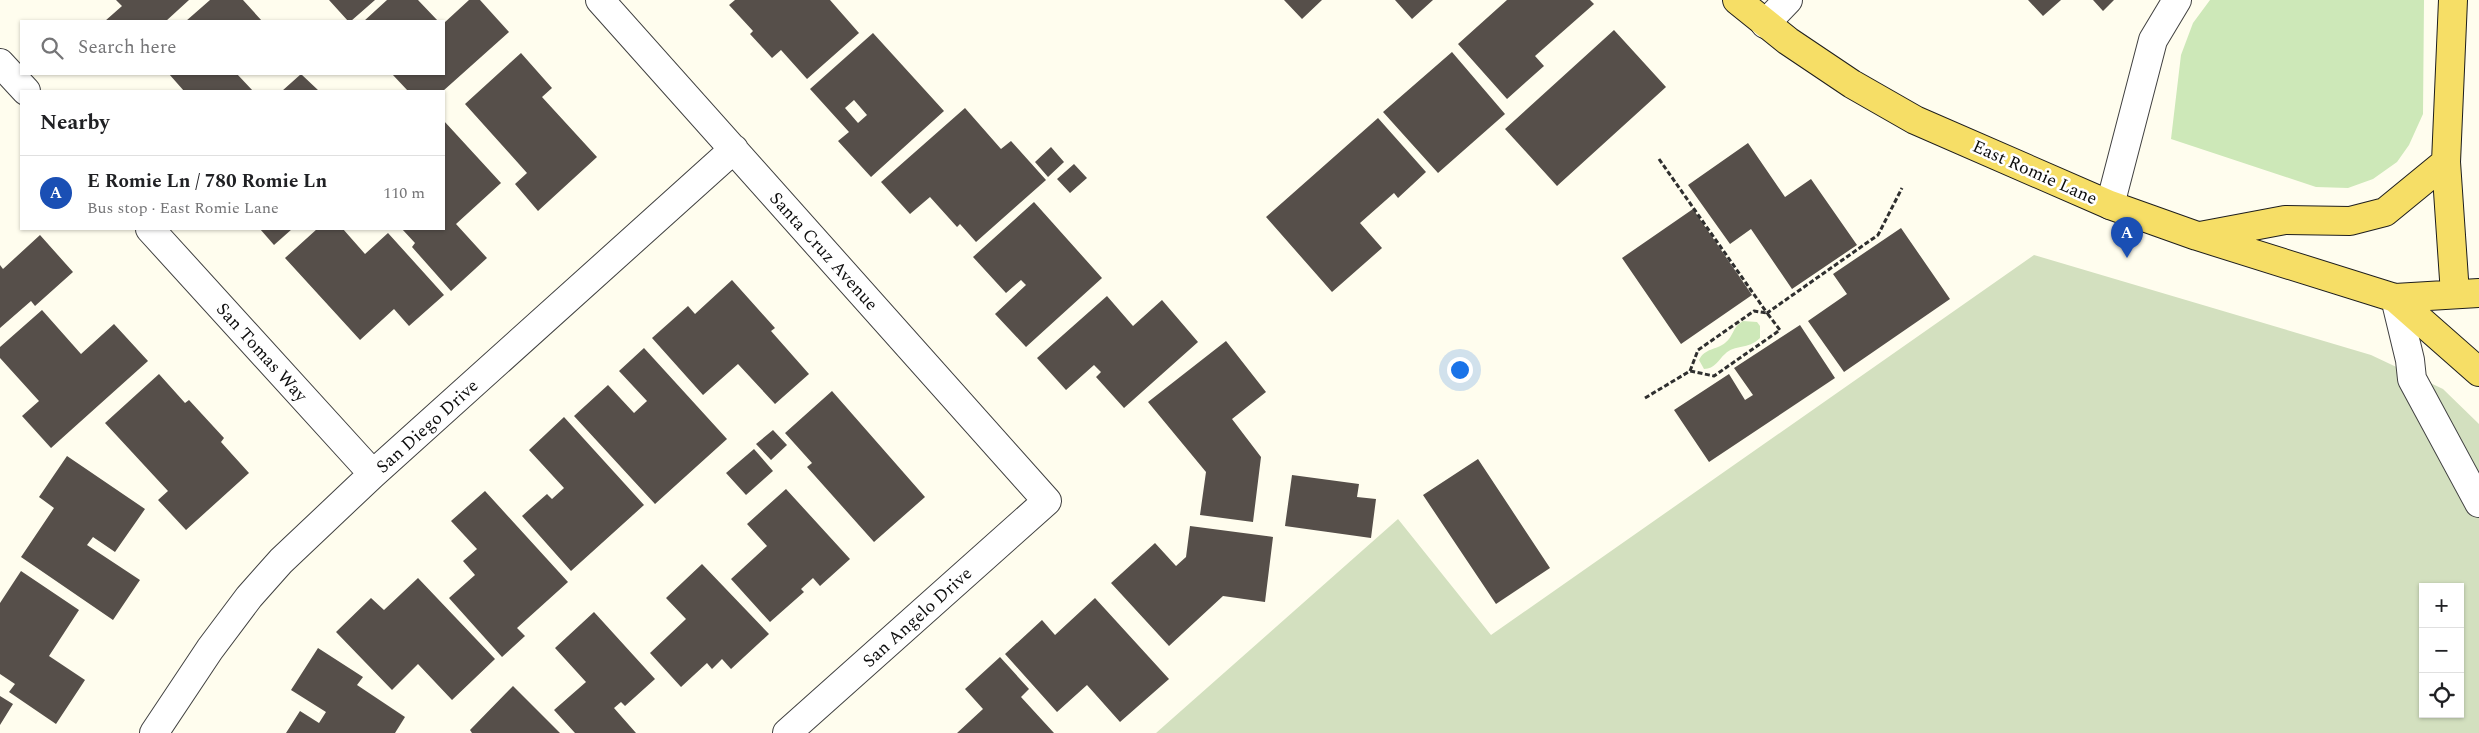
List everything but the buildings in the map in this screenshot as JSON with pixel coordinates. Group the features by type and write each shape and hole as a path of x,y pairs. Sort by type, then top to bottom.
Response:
{"main road":[{"name":"East Romie Lane","path":"1737,0 1765,24 1852,84 1915,120 2110,205 2196,236 2395,298 2467,294"},
{"path":"2453,0 2446,162 2467,294"},
{"path":"2196,236 2285,220 2350,221 2385,212 2446,162"},
{"path":"2395,298 2479,372"}],"street":[{"name":"Santa Cruz Avenue","path":"600,0 1047,502"},
{"path":"1765,24 1788,0"},
{"path":"2110,205 2153,40 2177,0"},
{"path":"0,63 25,90"},
{"name":"San Diego Drive","path":"154,733 210,648 249,597 281,561 373,474 734,150"},
{"name":"San Tomas Way","path":"151,230 373,474"},
{"path":"2395,298 2410,360 2412,379 2479,503"},
{"name":"San Angelo Drive","path":"787,733 1047,502"}],"path":[{"path":"1659,159 1780,330 1714,376 1690,371"},
{"path":"1645,398 1690,371 1698,350 1754,311 1767,314 1878,236 1902,188"}],"green space":[{"path":"2210,0 2424,0 2423,114 2409,145 2397,162 2373,179 2348,188 2316,187 2171,139 2181,55 2193,23"},
{"path":"2034,255 2371,355 2443,389 2479,424 2479,733 1156,733 1398,519 1491,635"},
{"path":"1743,321 1757,322 1760,326 1760,338 1751,344 1729,351 1714,366 1704,369 1699,360 1701,356 1707,351 1725,343 1739,323"}],"place":[{"name":"E Romie Ln / 780 Romie Ln","path":"2127,258"}]}
